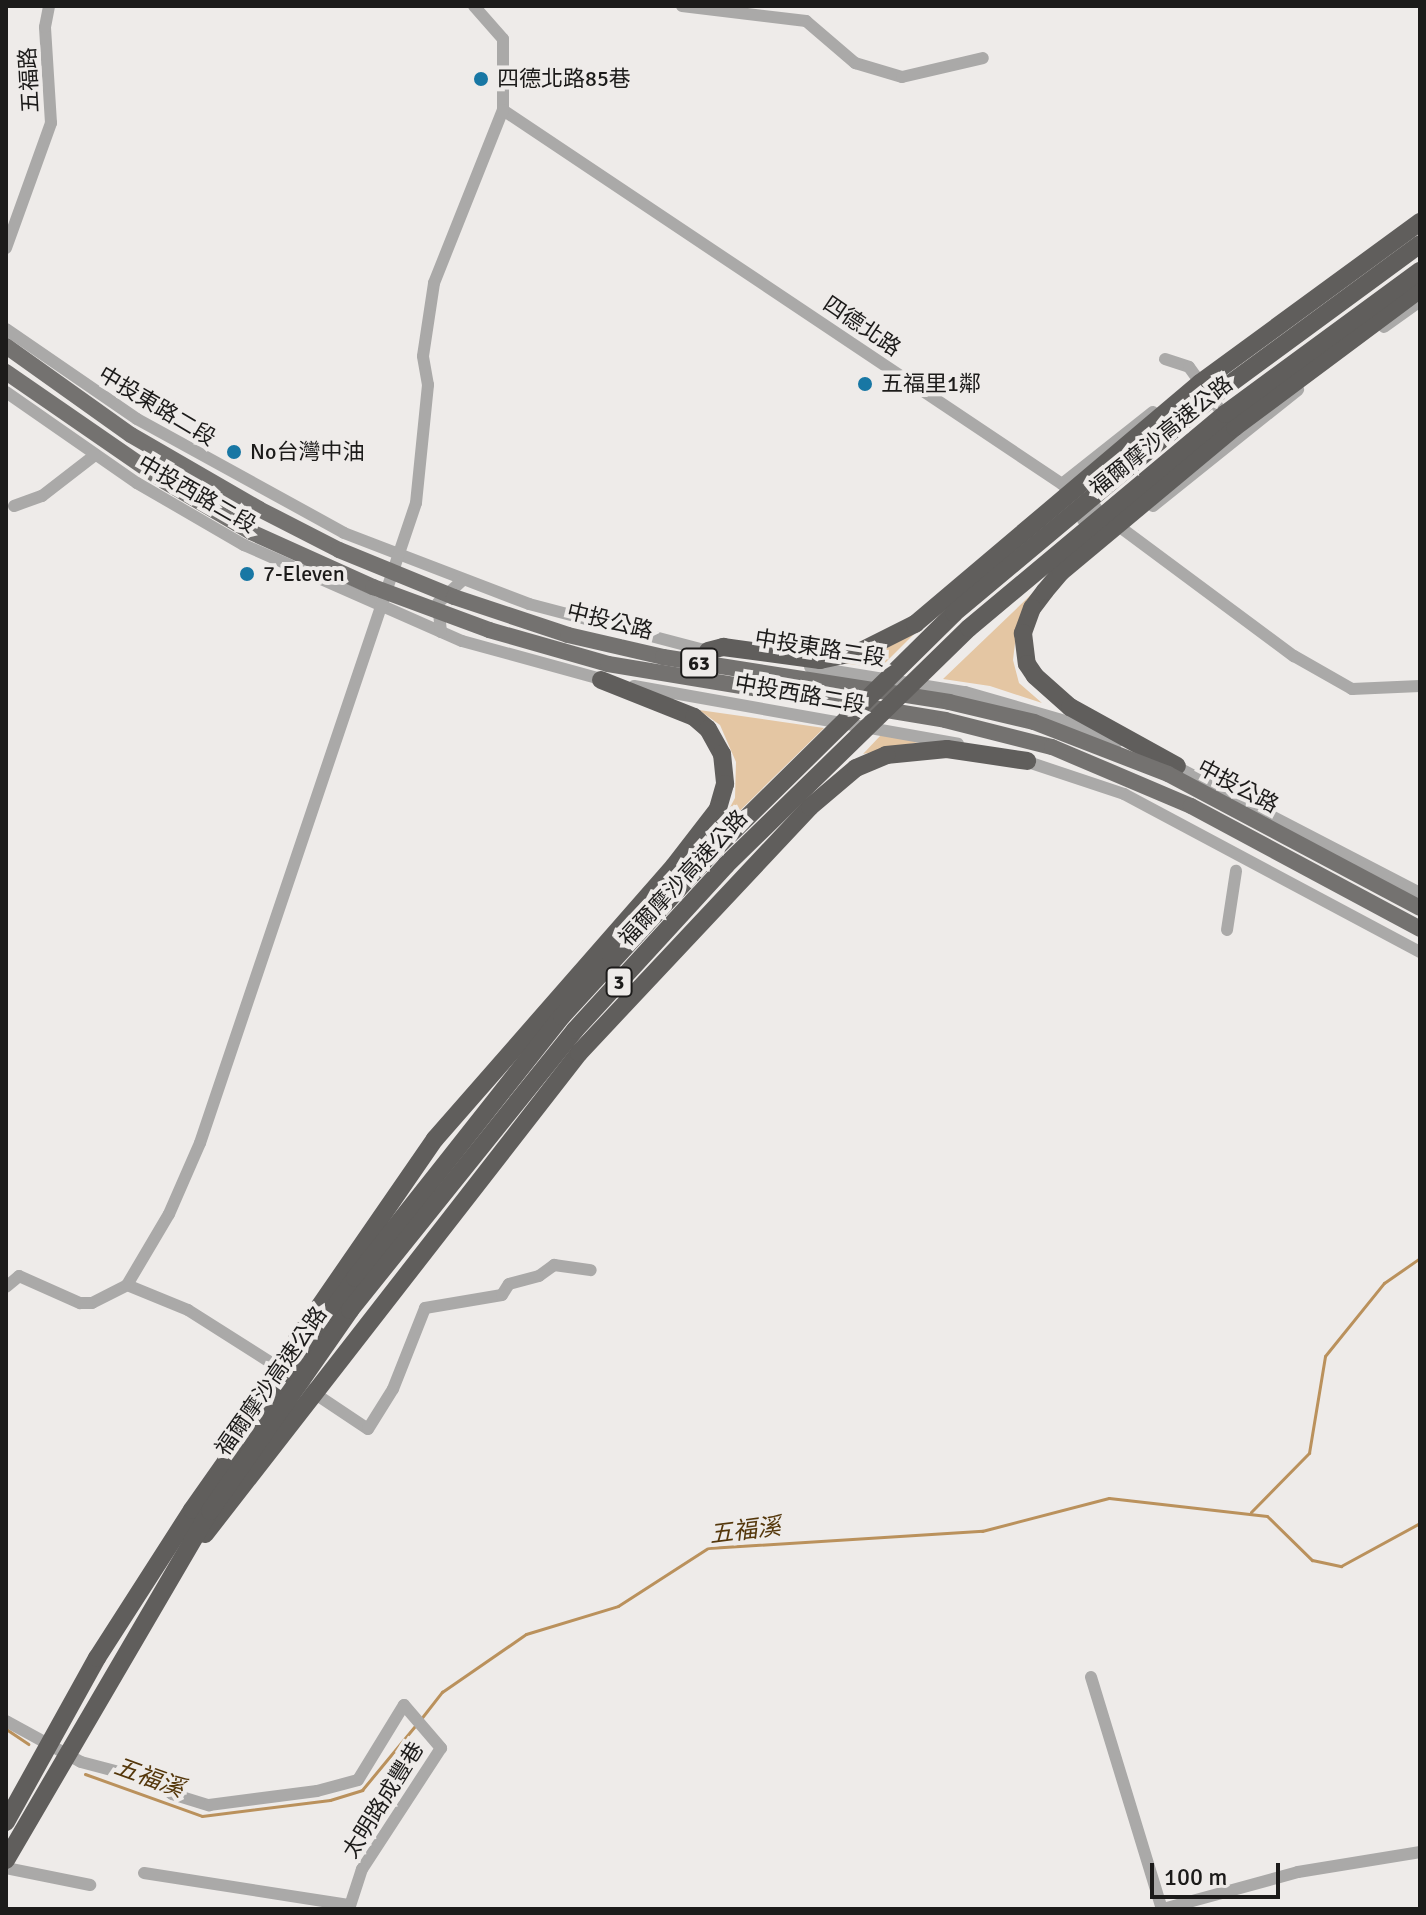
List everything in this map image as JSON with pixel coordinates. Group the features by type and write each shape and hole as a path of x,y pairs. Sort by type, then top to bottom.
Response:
{"highway":[{"path":"708,651 723,647 820,660 889,641 915,624 1200,383 1420,219"},
{"name":"福爾摩沙高速公路","path":"6,1822 97,1658 192,1510 355,1278 562,1016 713,851 886,677 1053,525 1212,397 1420,244"},
{"name":"福爾摩沙高速公路","path":"6,1860 210,1511 350,1310 575,1030 726,865 891,700 1070,541 1225,414 1420,271"},
{"path":"1177,766 1056,698 1027,664 1023,633 1045,591 1061,572 1235,427 1420,289"},
{"path":"192,1510 310,1315 435,1139 705,832 724,793 725,773 716,739 681,710 601,680"},
{"path":"189,1550 218,1522 381,1301 579,1053 810,807 856,768 886,755 947,749 1027,761"}],"main road":[{"name":"中投公路","path":"6,346 131,435 259,509 339,550 454,597 568,635 663,657 949,702 1034,722 1168,774 1420,908"},
{"name":"中投公路","path":"6,372 53,409 251,532 373,587 489,630 608,664 945,720 1052,747 1191,806 1420,929"}],"street":[{"name":"五福路","path":"7,244 51,123 45,27 49,6"},
{"path":"6,1287 19,1276 80,1303 92,1303 127,1285 169,1214 200,1143 416,503 428,385 423,356 434,283 503,110 503,39 474,6"},
{"path":"682,6 806,21 855,63 902,77 983,58"},
{"name":"四德北路","path":"503,110 1062,484 1294,656 1352,689 1420,686"},
{"path":"1062,484 1194,379 1420,219"},
{"path":"1125,529 1241,436 1420,301"},
{"name":"中投東路二段","path":"6,329 137,419 264,492 398,556 621,631 708,651 979,696 1069,722 1177,766 1420,893"},
{"path":"1165,359 1189,367 1194,379 1241,436"},
{"name":"中投西路二段","path":"6,392 95,455 244,545 382,609 441,632 601,680 939,739 1027,761 1124,794 1420,952"},
{"path":"14,506 42,496 95,455"},
{"path":"1083,520 1096,508"},
{"path":"441,632 438,603 463,580"},
{"path":"1276,873 1318,871 1328,859 1328,843"},
{"path":"1227,930 1236,871"},
{"path":"127,1285 176,1304 246,1343 368,1429 399,1376 425,1308 502,1295 509,1284 539,1276 554,1265 591,1270"},
{"path":"1091,1677 1162,1909 1298,1872 1420,1852"},
{"name":"太明路成豐巷","path":"6,1721 99,1768 153,1781 197,1804 317,1791 358,1780 404,1705 406,1710 423,1720 441,1748 369,1856 349,1907 144,1873"},
{"path":"6,1868 90,1885"}],"shaded area":[{"path":"1038,588 1016,635 1013,660 1019,683 1042,703 990,686 943,679"},
{"path":"916,632 880,668 842,663 882,650"},
{"path":"699,710 824,728 715,835 735,798 736,762 720,725"},
{"path":"881,735 919,742 863,754"}],"waterway":[{"path":"1251,1512 1309,1453 1325,1356 1384,1283 1420,1258"},
{"name":"五福溪","path":"420,1720 442,1692 526,1634 618,1606 708,1548 982,1531 1109,1498 1267,1516 1312,1560 1341,1566 1420,1523"},
{"name":"五福溪","path":"85,1774 202,1816 330,1800 362,1790 415,1726"},
{"name":"五福溪","path":"6,1729 28,1744"}],"place":[{"name":"四德北路85巷","path":"481,79"},
{"name":"五福里1鄰","path":"865,384"},
{"name":"No台灣中油","path":"234,452"},
{"name":"7-Eleven","path":"247,574"}]}
